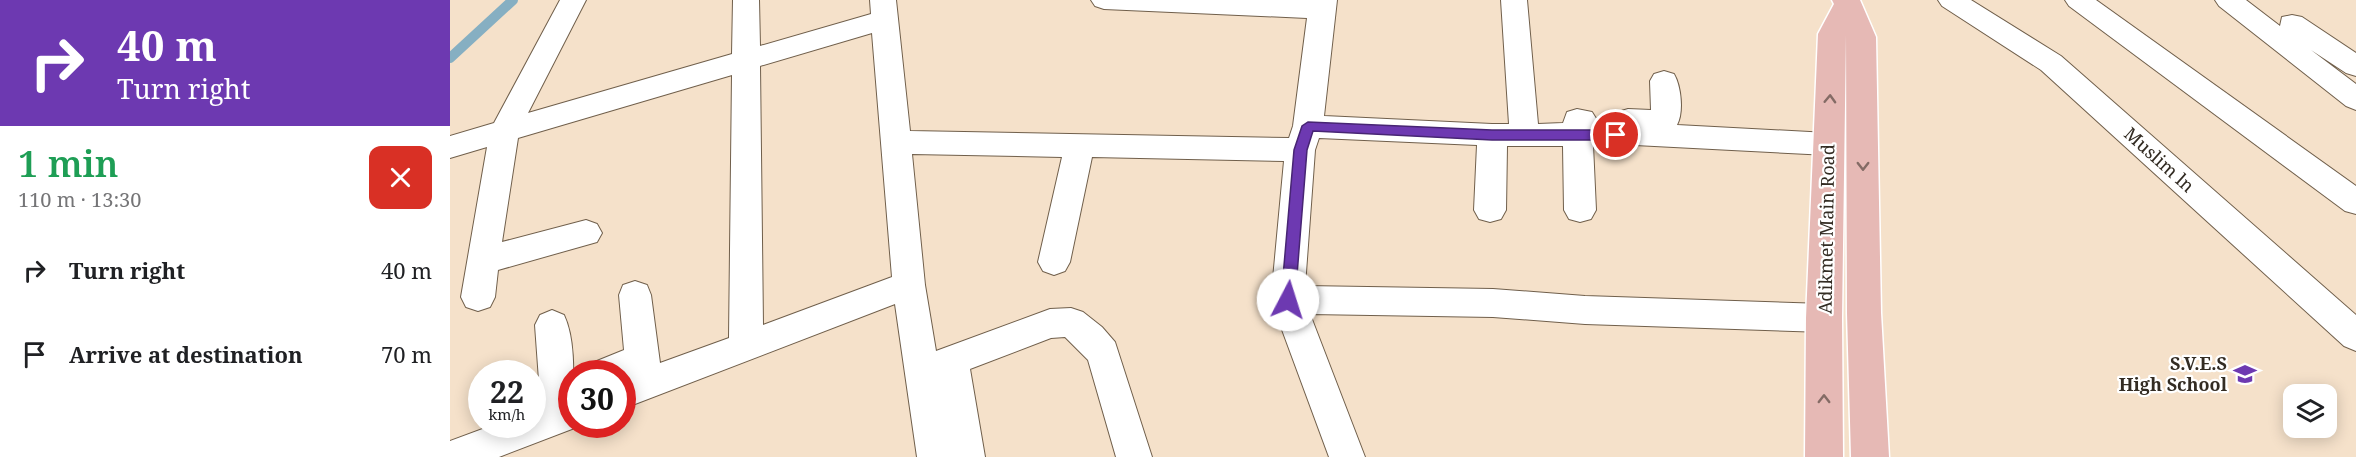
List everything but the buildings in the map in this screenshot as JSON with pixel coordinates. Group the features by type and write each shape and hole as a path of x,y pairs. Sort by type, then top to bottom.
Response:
{"main road":[{"name":"Adikmet Main Road","path":"1824,457 1824,318 1832,34 1847,3"},
{"name":"Adikmet Main Road","path":"1847,3 1862,37 1864,312 1869,457"}],"street":[{"path":"478,297 504,131 573,0"},
{"path":"746,0 748,60 746,347"},
{"path":"1104,0 1323,5 1304,138 1288,300 1347,457"},
{"path":"1514,0 1524,135"},
{"name":"Muslim ln","path":"1951,0 2051,63 2356,336"},
{"path":"2078,0 2356,202"},
{"path":"2228,0 2356,99"},
{"path":"2260,0 2310,38 2356,66"},
{"path":"450,147 748,60 884,10 909,285 967,457"},
{"path":"895,142 1080,145 1304,138 1578,136 1634,124 1663,121 1666,117 1664,81"},
{"path":"1634,124 1828,144"},
{"path":"1490,210 1492,135"},
{"path":"1578,136 1580,210"},
{"path":"1054,262 1080,145"},
{"path":"483,261 586,233"},
{"path":"636,379 746,347 909,285"},
{"path":"635,295 636,360"},
{"path":"1288,300 1493,303 1585,310 1824,318"},
{"path":"937,366 1050,324 1071,322 1090,337 1103,353 1134,457"},
{"path":"552,325 558,364"},
{"path":"935,457 937,366"},
{"path":"454,457 558,405"}],"waterway":[{"path":"450,58 513,0"}],"place":[{"name":"S.V.E.S High School","path":"2245,374"}],"route":[{"path":"1288,300 1300,150 1308,126 1492,135 1616,135"}]}
